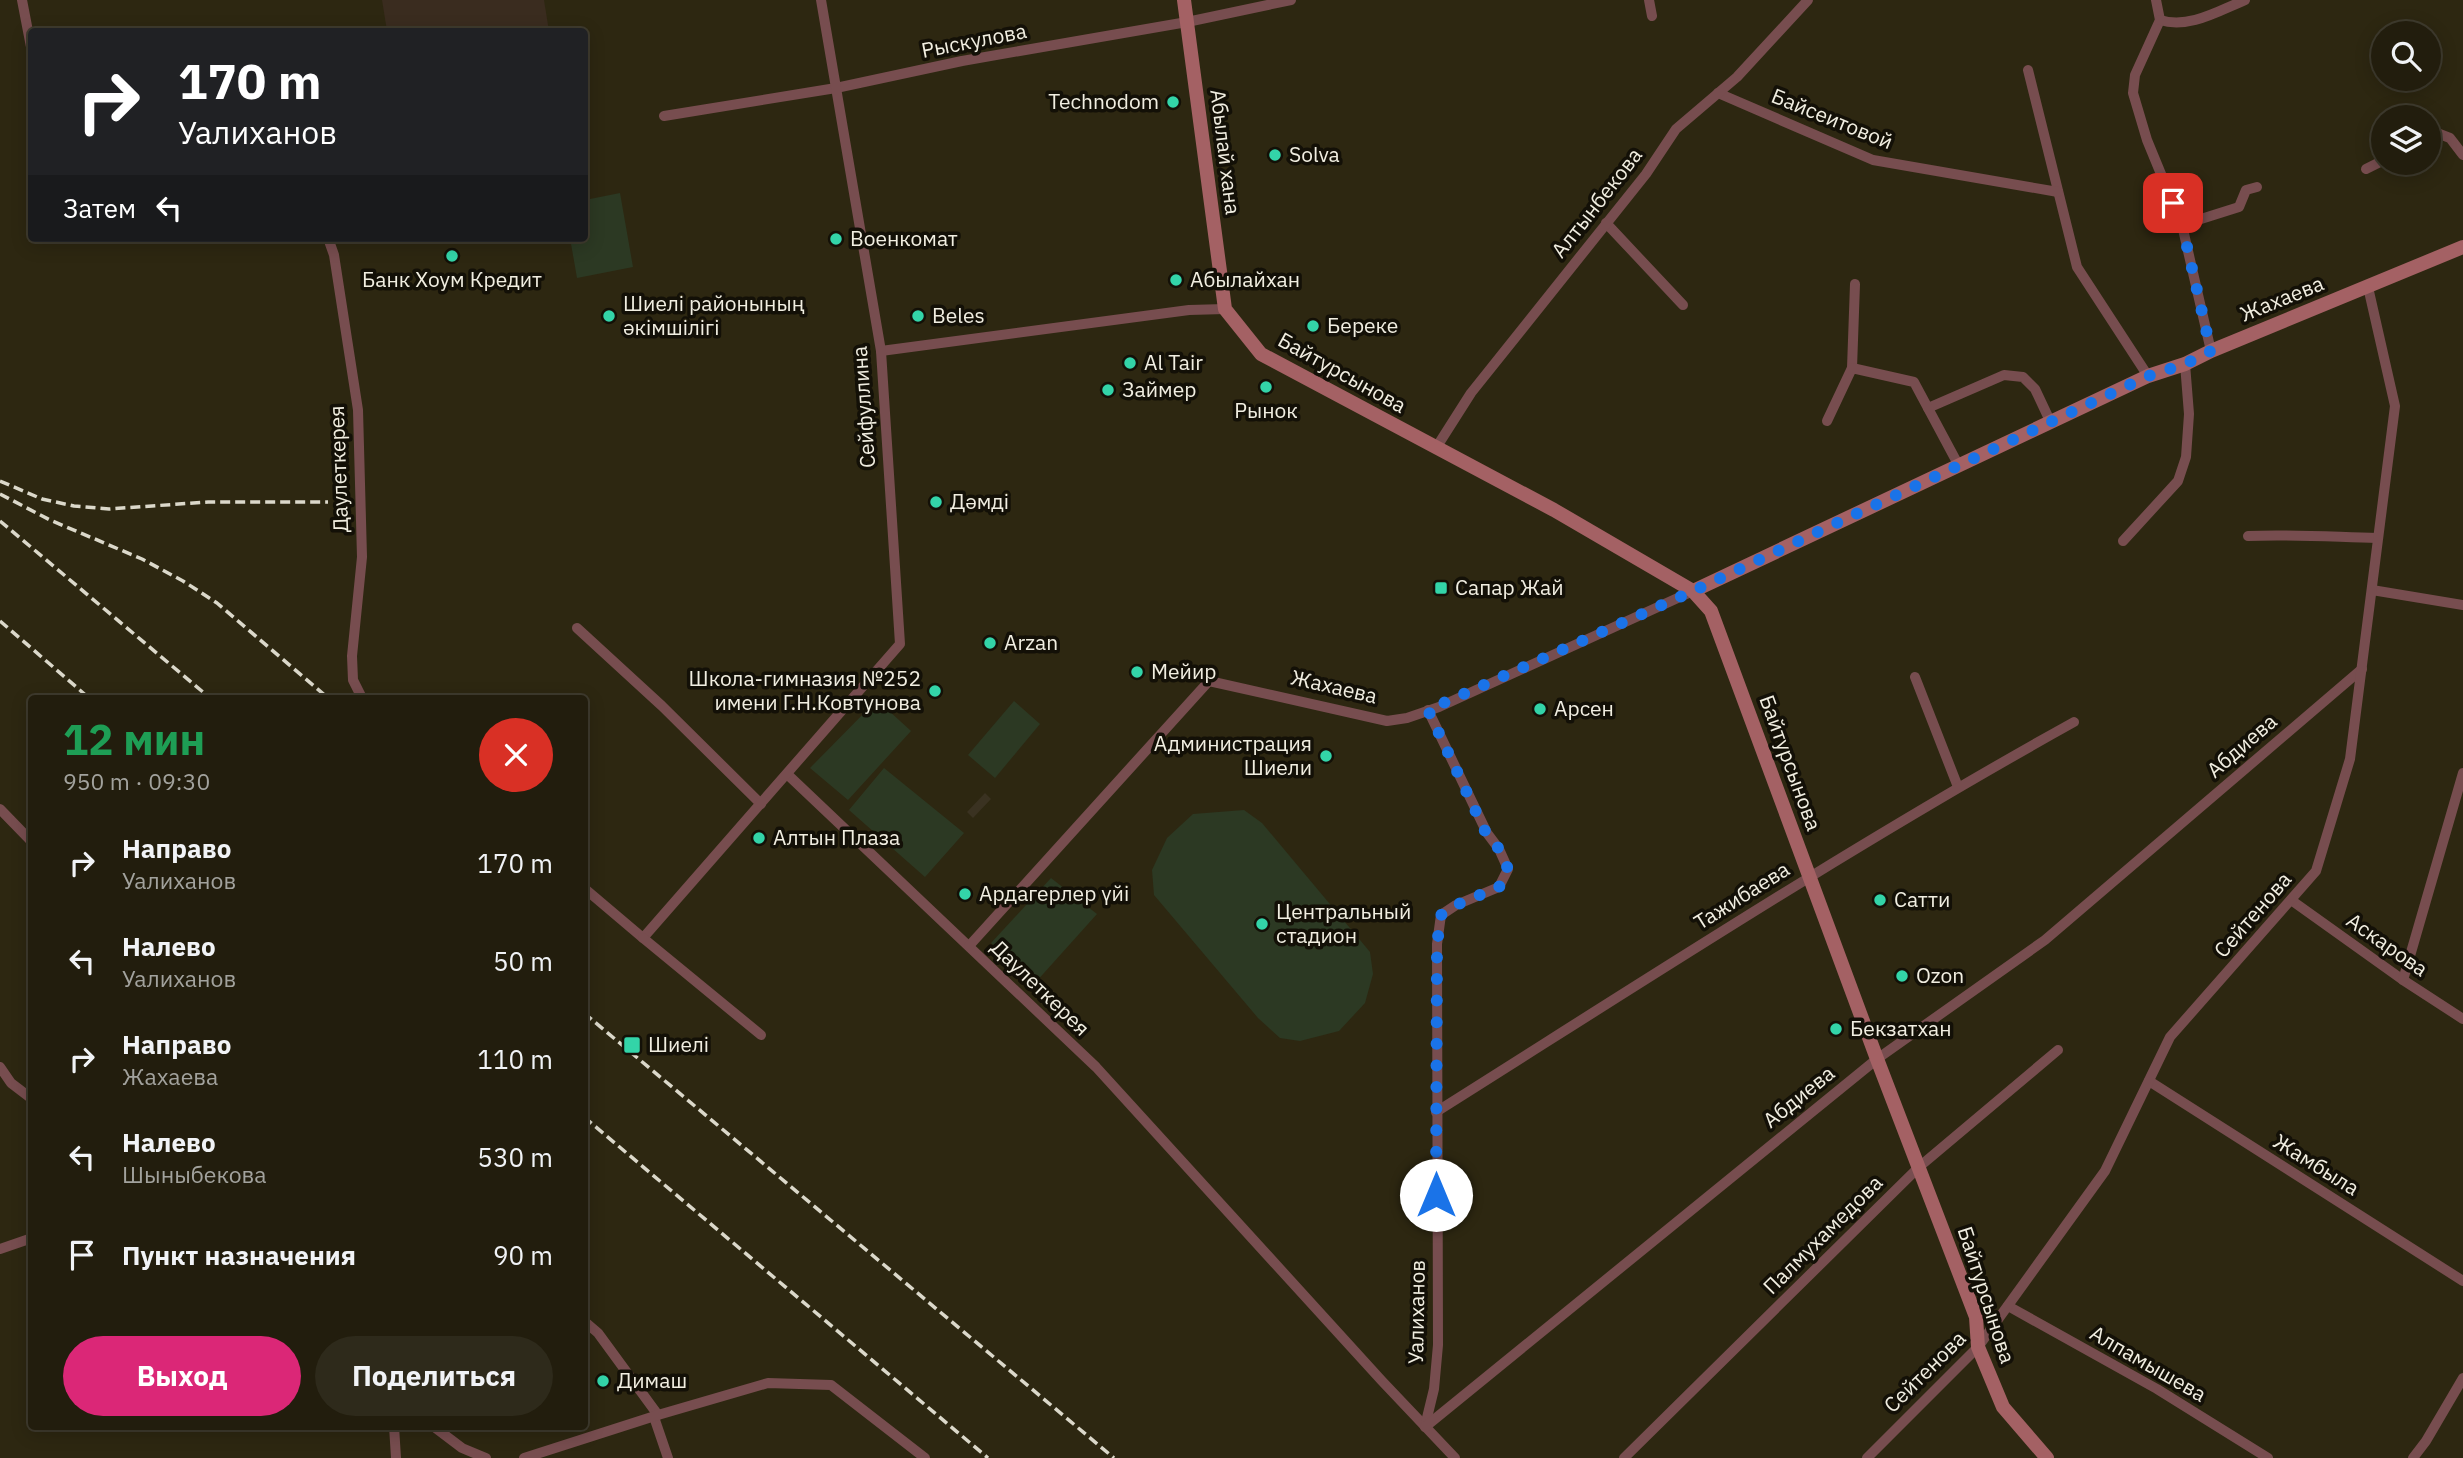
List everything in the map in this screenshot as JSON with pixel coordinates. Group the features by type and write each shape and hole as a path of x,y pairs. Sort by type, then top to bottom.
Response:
{"main road":[{"name":"Абылай хана","path":"1184,0 1224,309"},
{"name":"Жахаева","path":"1693,591 2148,376 2185,364 2463,247"},
{"name":"Байтурсынова","path":"1224,309 1261,354 1555,510 1693,591 1711,611 1976,1317 1979,1347 2003,1407 2047,1458"}],"street":[{"path":"22,0 28,31"},
{"name":"Сейфуллина","path":"787,774 900,644 880,351 821,0"},
{"name":"Рыскулова","path":"664,116 836,88 962,61 1187,22 1291,0"},
{"path":"1649,0 1651,16"},
{"name":"Алтынбекова","path":"1436,448 1471,393 1646,174 1676,129 1737,77 1808,0"},
{"path":"2156,0 2160,20 2135,75 2133,93 2147,140 2182,225 2211,351"},
{"path":"2160,20 2172,24 2185,23 2245,0"},
{"path":"2028,69 2077,267 2148,376"},
{"name":"Байсеитовой","path":"1718,93 1873,160 2058,192"},
{"path":"2441,135 2450,138 2463,155"},
{"path":"2367,169 2371,167"},
{"path":"2182,225 2239,207 2246,190 2257,187"},
{"path":"1606,223 1683,305"},
{"name":"Даулеткерея","path":"329,242 334,255 358,410 362,557 352,656 353,680 360,695"},
{"path":"1827,421 1852,368 1855,284"},
{"name":"Сейтенова","path":"1867,1458 1979,1347 2105,1171 2170,1037 2316,871 2350,759 2395,406 2368,287"},
{"path":"880,351 1189,310 1224,309"},
{"path":"2123,541 2178,481 2186,457 2189,414 2185,364"},
{"path":"1852,368 1914,382 1959,466"},
{"path":"1928,408 2004,374 2023,377 2035,389 2050,423"},
{"path":"2248,536 2294,534 2377,538"},
{"path":"2372,590 2463,604"},
{"name":"Жахаева","path":"969,946 1209,681 1387,721 1428,710 1693,591"},
{"path":"577,628 662,706 761,804"},
{"name":"Абдиева","path":"1425,1427 1877,1059 2045,940 2362,669"},
{"path":"1915,677 1958,787"},
{"name":"Уалиханов","path":"1425,1427 1434,1389 1437,1345 1437,944 1441,915 1456,905 1499,887 1508,869 1499,849 1486,833 1428,710"},
{"name":"Тажибаева","path":"1436,1112 1810,876 1958,787 2074,722"},
{"path":"2403,980 2463,773"},
{"path":"643,937 787,774"},
{"name":"Даулеткерея","path":"787,774 1096,1067 1455,1458"},
{"path":"0,809 28,838"},
{"path":"588,891 761,1035"},
{"name":"Аскарова","path":"2291,900 2463,1019"},
{"name":"Палмухамедова","path":"1624,1458 1919,1167 2058,1050"},
{"path":"0,1067 11,1083 28,1096"},
{"name":"Жамбыла","path":"2149,1081 2463,1281"},
{"path":"0,1249 28,1239"},
{"name":"Алпамышева","path":"2008,1306 2157,1389 2268,1458"},
{"path":"588,1324 598,1333 656,1416 668,1458"},
{"path":"2413,1458 2463,1378"},
{"path":"524,1458 768,1383 831,1385 925,1458"},
{"path":"394,1430 396,1458"},
{"path":"438,1430 462,1448 486,1458"}],"shaded area":[{"path":"382,0 544,0 549,28 387,28"},
{"path":"985,793 991,799 973,818 967,812"}],"green space":[{"path":"620,193 633,267 577,278 571,242 588,242 588,199"},
{"path":"877,700 911,731 848,800 810,768"},
{"path":"1014,701 1040,724 995,778 968,755"},
{"path":"884,768 964,833 925,877 849,810"},
{"name":"Центральный стадион","path":"1244,810 1262,823 1370,952 1373,974 1365,1003 1339,1031 1300,1041 1280,1038 1258,1018 1154,895 1152,870 1167,838 1193,814"},
{"path":"1051,878 1097,914 1035,983 991,943"}],"railway":[{"path":"0,481 42,499 74,506 109,509 208,502 328,502"},
{"path":"0,494 50,520 142,559 183,581 217,603 324,695"},
{"path":"0,521 206,695"},
{"path":"0,621 86,695"},
{"path":"588,1016 1114,1458"},
{"path":"588,1120 988,1458"}],"place":[{"name":"Technodom","path":"1173,102"},
{"name":"Solva","path":"1275,155"},
{"name":"Военкомат","path":"836,239"},
{"name":"Банк Хоум Кредит","path":"452,256"},
{"name":"Абылайхан","path":"1176,280"},
{"name":"Шиелі районының әкімшілігі","path":"609,316"},
{"name":"Beles","path":"918,316"},
{"name":"Береке","path":"1313,326"},
{"name":"Al Tair","path":"1130,363"},
{"name":"Рынок","path":"1266,387"},
{"name":"Займер","path":"1108,390"},
{"name":"Дәмді","path":"936,502"},
{"name":"Сапар Жай","path":"1441,588"},
{"name":"Arzan","path":"990,643"},
{"name":"Мейир","path":"1137,672"},
{"name":"Школа-гимназия №252 имени Г.Н.Ковтунова","path":"935,691"},
{"name":"Арсен","path":"1540,709"},
{"name":"Администрация Шиели","path":"1326,756"},
{"name":"Алтын Плаза","path":"759,838"},
{"name":"Ардагерлер үйі","path":"965,894"},
{"name":"Сатти","path":"1880,900"},
{"name":"Центральный стадион","path":"1262,924"},
{"name":"Ozon","path":"1902,976"},
{"name":"Бекзатхан","path":"1836,1029"},
{"name":"Шиелі","path":"632,1045"},
{"name":"Димаш","path":"603,1381"}],"route":[{"path":"1436,1195 1437,944 1441,915 1456,905 1499,887 1508,869 1499,849 1486,833 1428,710 1693,591 2148,376 2185,364 2211,351 2182,225 2173,203"}]}
